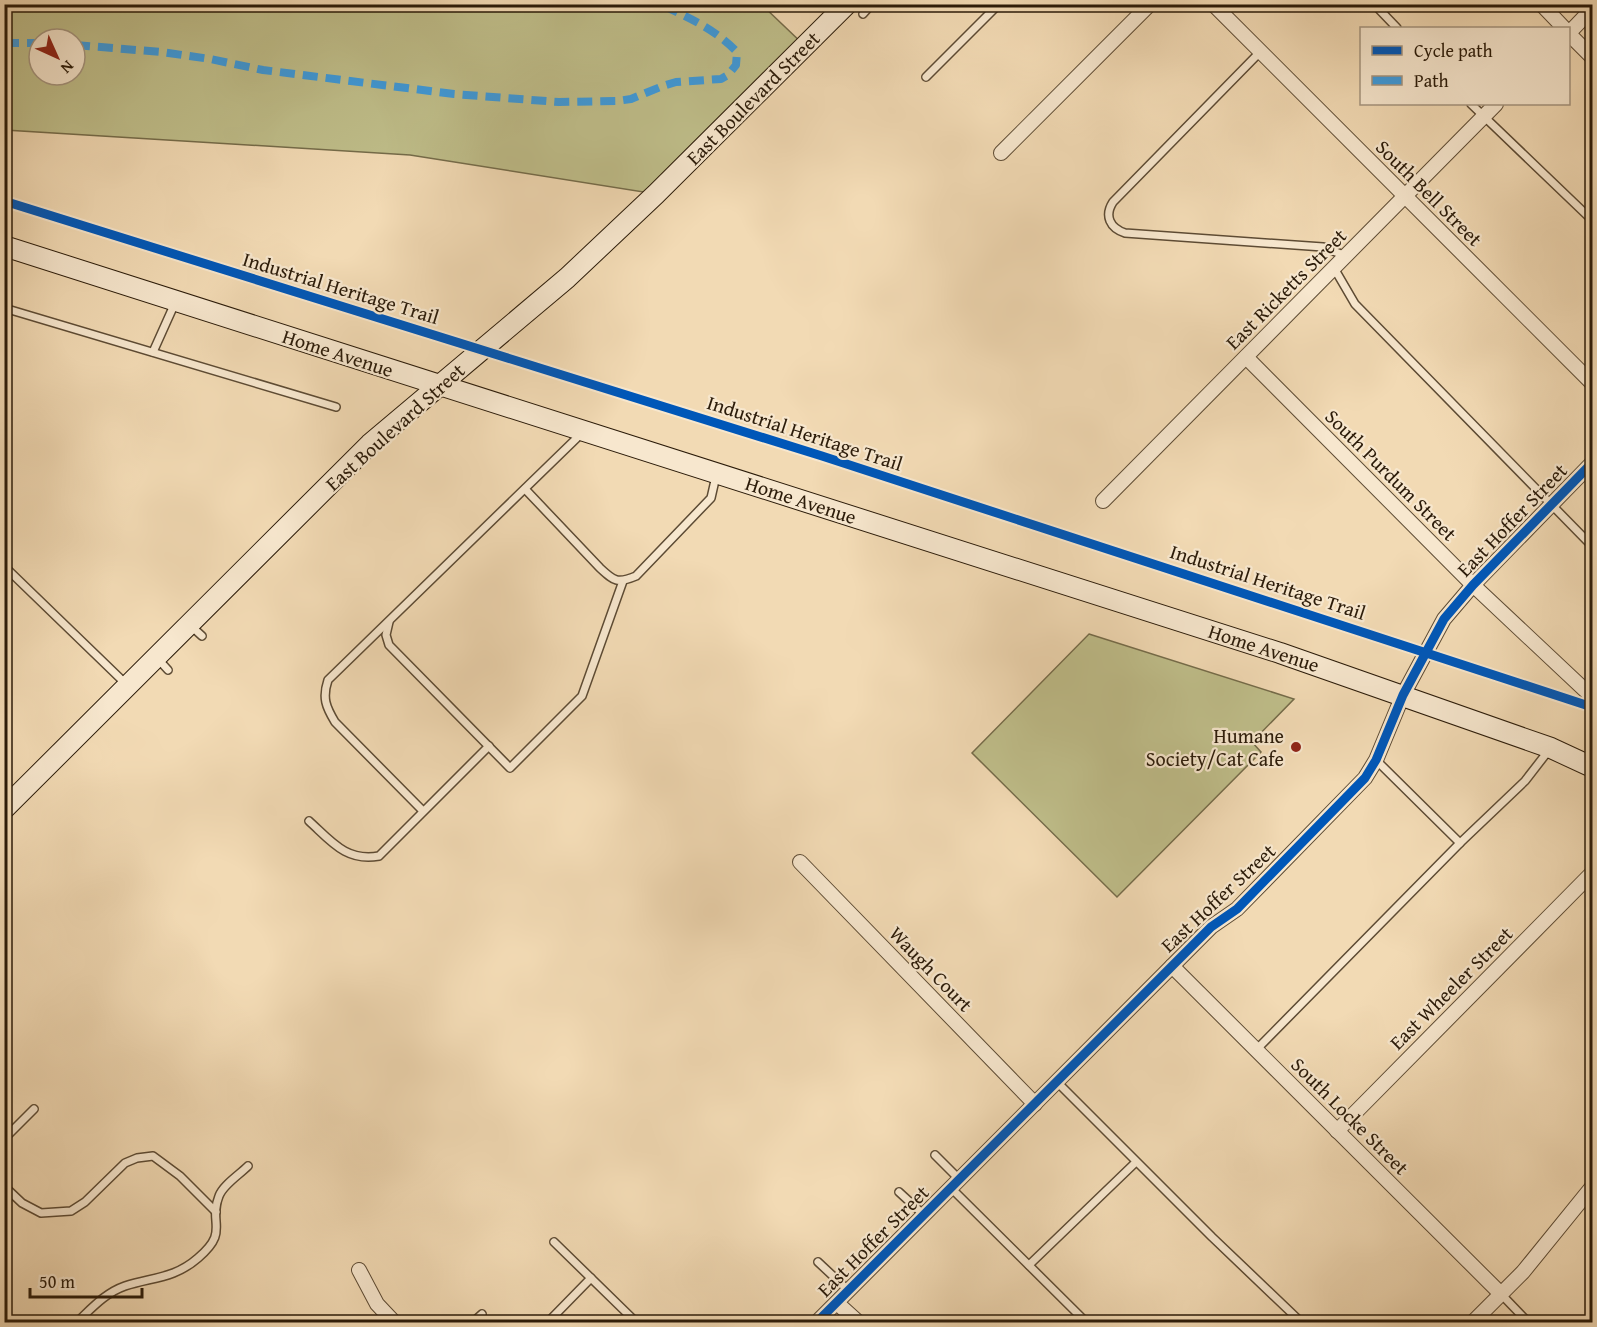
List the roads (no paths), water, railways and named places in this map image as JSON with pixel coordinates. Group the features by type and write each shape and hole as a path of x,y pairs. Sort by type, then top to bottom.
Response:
{"main road":[{"name":"East Boulevard Street","path":"4,809 128,686 162,664 370,444 567,278 855,9"},
{"name":"Home Avenue","path":"4,246 1280,653 1551,748 1593,767"}],"street":[{"path":"1001,153 1150,4"},
{"name":"South Bell Street","path":"1213,4 1593,383"},
{"path":"1540,4 1563,27"},
{"path":"1570,32 1593,9"},
{"path":"1570,34 1593,57"},
{"name":"East Ricketts Street","path":"1103,501 1495,105"},
{"name":"South Purdum Street","path":"1246,357 1473,585 1588,693"},
{"name":"East Hoffer Street","path":"817,1323 1211,927 1237,909 1365,778 1376,760 1403,695 1444,619 1473,585 1593,463"},
{"name":"Waugh Court","path":"800,862 1035,1104"},
{"name":"East Wheeler Street","path":"1337,1131 1593,873"},
{"name":"South Locke Street","path":"1172,966 1501,1294"},
{"path":"1473,1323 1549,1243 1593,1186"},
{"path":"359,1270 377,1304 394,1323"},
{"path":"837,1303 858,1323"}],"lane":[{"path":"855,9 872,4"},
{"path":"926,77 999,4"},
{"path":"1374,4 1396,27"},
{"path":"1261,51 1113,202 1108,212 1108,220 1115,228 1125,233 1323,247 1346,256"},
{"path":"1472,105 1593,220"},
{"path":"1334,268 1355,304 1593,546"},
{"path":"153,352 176,301"},
{"path":"4,308 336,407"},
{"path":"423,811 335,722 326,707 324,692 328,680 584,431"},
{"path":"525,489 600,568 613,580 623,581 636,576 711,498 716,484 716,473"},
{"path":"4,566 128,686"},
{"path":"390,620 386,635 389,645 510,768 582,696 623,581"},
{"path":"309,821 335,846 353,856 367,858 379,856 489,746"},
{"path":"1257,1050 1460,843 1525,781 1551,748"},
{"path":"1376,760 1460,843"},
{"path":"1057,1082 1301,1323"},
{"path":"4,1139 34,1109"},
{"path":"935,1155 955,1184 1086,1323"},
{"path":"4,1186 22,1203 41,1213 71,1211 85,1202 125,1163 137,1158 153,1156 180,1176 216,1212"},
{"path":"1029,1265 1136,1162"},
{"path":"77,1323 104,1297 123,1287 174,1274 199,1257 215,1241 218,1225 216,1212 221,1191 248,1166"},
{"path":"899,1192 924,1215"},
{"path":"554,1242 636,1323"},
{"path":"818,1262 849,1291"},
{"path":"548,1323 591,1278"},
{"path":"1501,1294 1528,1323"},
{"path":"473,1323 482,1314"}],"place":[{"name":"Humane Society/Cat Cafe","path":"1296,747"}]}
